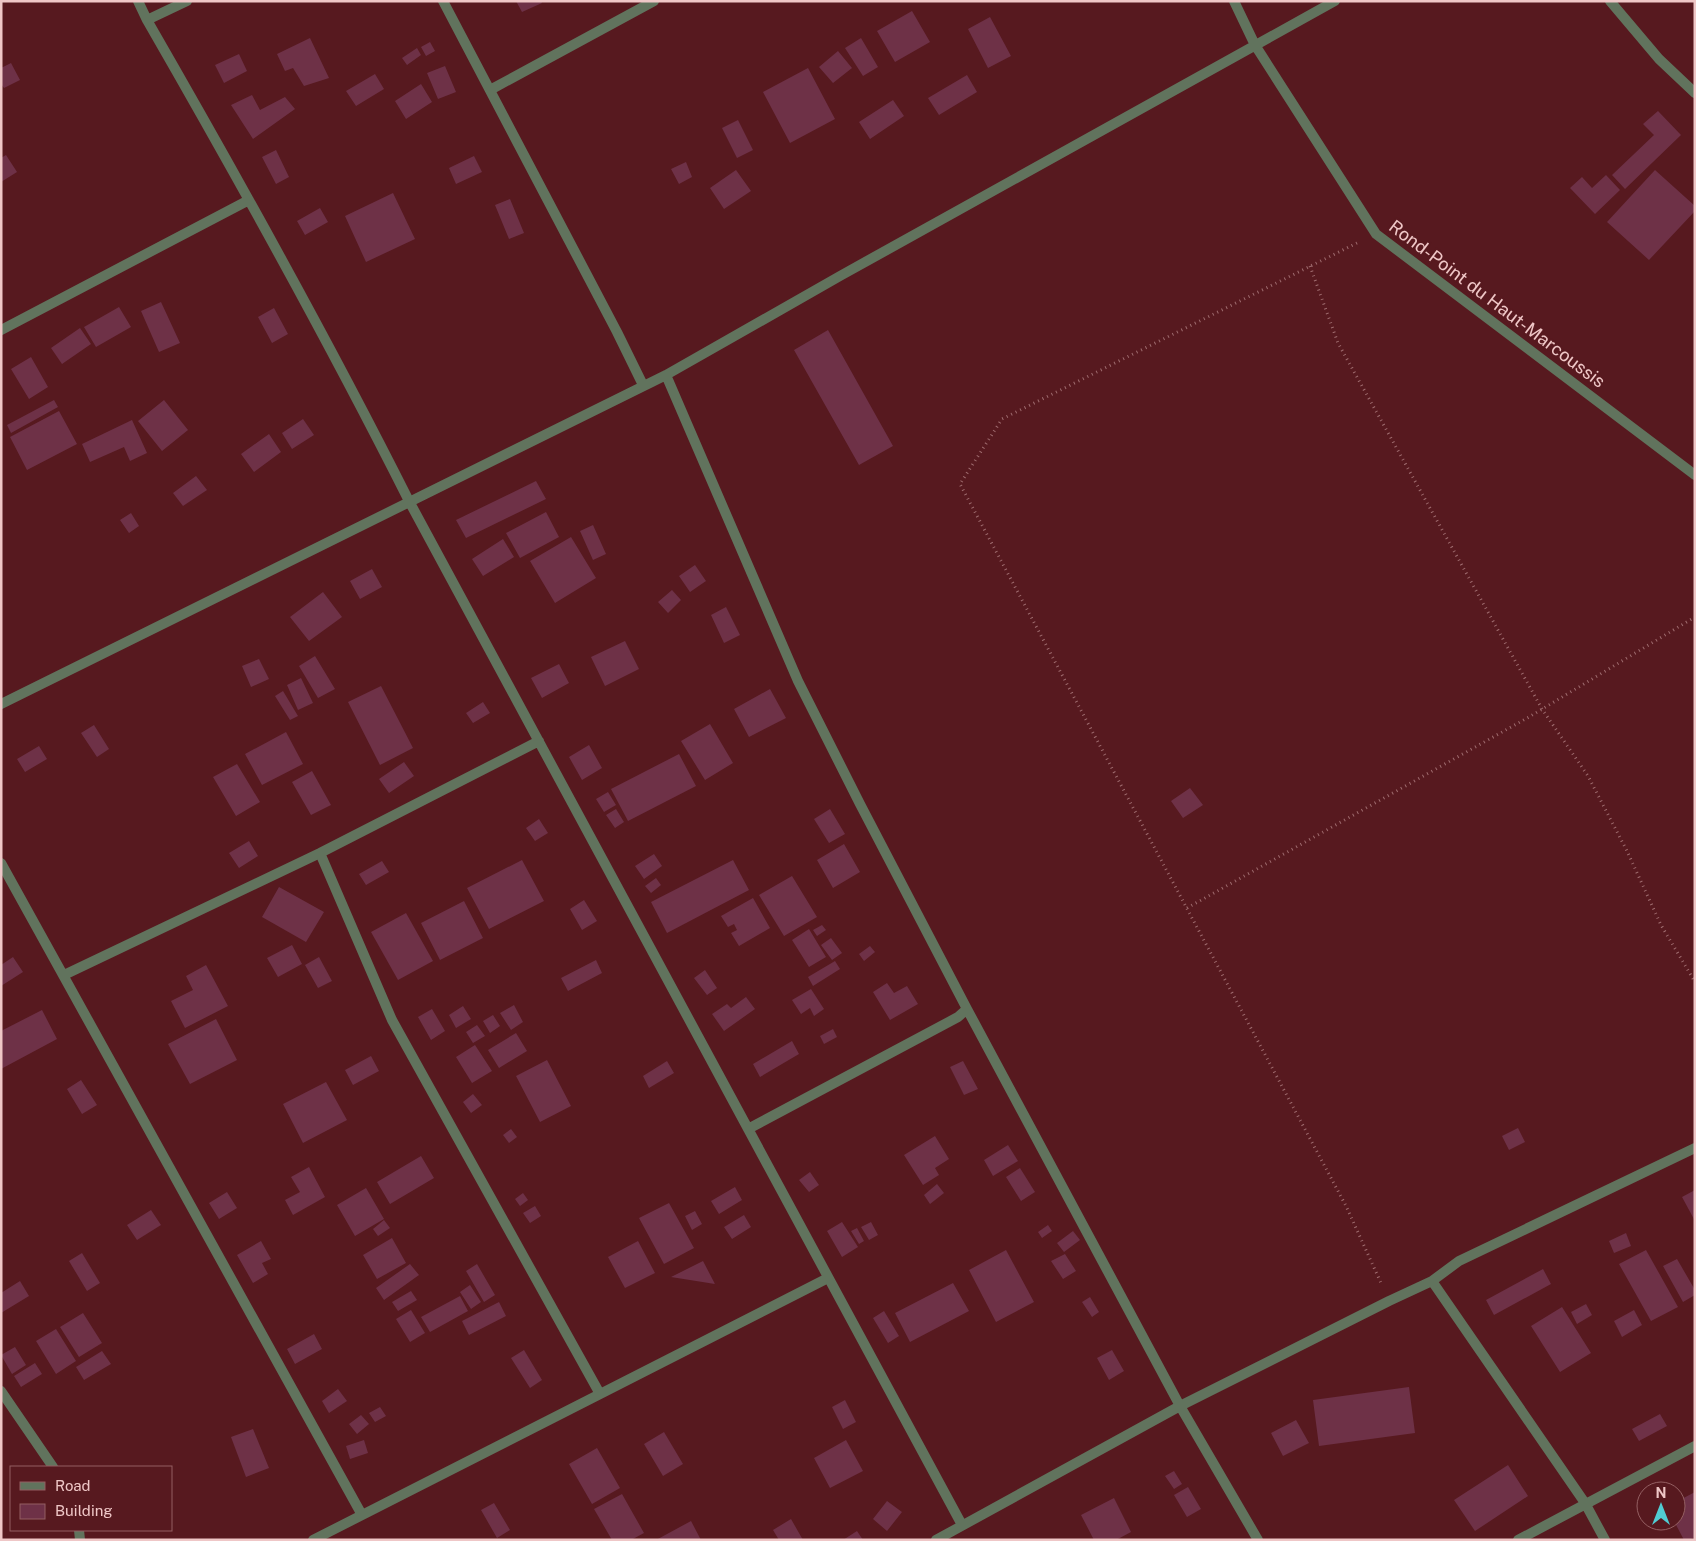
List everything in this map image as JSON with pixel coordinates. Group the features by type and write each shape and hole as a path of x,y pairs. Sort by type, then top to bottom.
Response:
{"street":[{"path":"138,1 249,200 409,501 962,1525"},
{"path":"147,20 187,1"},
{"path":"443,1 617,332 642,385"},
{"path":"490,90 654,1"},
{"name":"Rond-Point du Haut-Marcoussis","path":"1234,1 1256,46 1376,234 1695,475"},
{"path":"1,704 642,385 666,375 840,276 1335,1"},
{"path":"1610,1 1659,59 1695,93"},
{"path":"1,330 249,200"},
{"path":"666,375 798,681 860,804 967,1009 1180,1406 1258,1540"},
{"path":"64,975 320,853 539,741"},
{"path":"320,853 392,1020 600,1394"},
{"path":"1,863 362,1515"},
{"path":"748,1129 958,1017 967,1009"},
{"path":"936,1540 1180,1406 1432,1281 1459,1261 1695,1148"},
{"path":"314,1540 828,1278"},
{"path":"1432,1281 1585,1503 1605,1540"},
{"path":"1,1391 52,1466"},
{"path":"1518,1540 1695,1446"}],"path":[{"path":"1376,234 1002,419 960,484 1346,1206 1389,1301"},
{"path":"1310,266 1338,343 1542,708 1588,776 1627,851 1661,925 1695,982"},
{"path":"1187,908 1542,708 1695,617"}],"building":[{"path":"516,1 541,1 542,3 522,12"},
{"path":"912,11 930,42 895,62 877,31"},
{"path":"990,17 1011,56 988,68 968,29"},
{"path":"310,38 329,78 304,86 293,68 285,71 277,54"},
{"path":"861,38 878,67 863,76 845,48"},
{"path":"430,42 435,51 426,56 421,47"},
{"path":"417,48 421,55 407,65 402,58"},
{"path":"838,51 852,68 833,83 819,67"},
{"path":"239,54 247,71 224,83 215,65"},
{"path":"11,63 20,80 4,88 1,84 1,68"},
{"path":"445,66 456,92 438,99 427,73"},
{"path":"808,68 835,119 790,143 763,92"},
{"path":"375,74 384,89 356,106 346,91"},
{"path":"967,75 977,92 939,115 928,98"},
{"path":"421,84 432,102 406,119 395,101"},
{"path":"252,95 260,110 285,97 295,109 253,139 231,105"},
{"path":"893,100 904,116 870,139 859,122"},
{"path":"1658,111 1681,135 1625,189 1612,175 1654,135 1643,124"},
{"path":"738,120 753,150 737,158 722,128"},
{"path":"276,150 289,177 276,184 262,157"},
{"path":"6,155 17,172 1,182 1,158"},
{"path":"474,156 482,172 456,184 449,168"},
{"path":"686,162 692,177 679,184 671,169"},
{"path":"736,170 751,191 724,209 710,188"},
{"path":"1655,170 1695,206 1695,211 1649,260 1607,222"},
{"path":"1606,175 1620,190 1595,214 1570,188 1582,177 1592,188"},
{"path":"393,193 415,239 366,262 345,216"},
{"path":"510,199 524,233 509,239 495,205"},
{"path":"320,208 328,222 305,235 297,221"},
{"path":"161,302 180,343 159,352 141,311"},
{"path":"119,307 131,327 96,347 84,327"},
{"path":"274,308 288,334 272,343 258,317"},
{"path":"80,328 91,344 62,364 51,348"},
{"path":"828,330 893,446 859,465 794,350"},
{"path":"31,357 48,387 29,399 11,369"},
{"path":"54,400 58,407 11,433 7,425"},
{"path":"164,400 188,430 162,451 138,421"},
{"path":"59,411 77,444 27,470 10,437"},
{"path":"303,419 314,435 292,449 282,433"},
{"path":"132,420 147,453 130,461 124,447 90,462 82,444"},
{"path":"269,434 281,452 254,472 241,454"},
{"path":"196,476 207,490 183,506 173,493"},
{"path":"536,481 546,499 466,538 456,520"},
{"path":"546,512 559,537 520,558 506,533"},
{"path":"131,513 139,526 129,533 120,520"},
{"path":"593,525 606,554 593,560 580,531"},
{"path":"571,537 596,578 555,603 530,561"},
{"path":"503,539 514,557 483,576 472,559"},
{"path":"695,565 706,581 690,592 679,576"},
{"path":"372,569 382,587 360,599 350,581"},
{"path":"672,590 681,600 668,613 658,602"},
{"path":"323,592 342,617 309,641 290,617"},
{"path":"726,607 740,635 724,643 711,615"},
{"path":"625,641 639,669 605,686 591,657"},
{"path":"315,656 335,689 318,698 299,666"},
{"path":"259,659 269,679 251,687 242,666"},
{"path":"559,664 569,683 542,698 531,678"},
{"path":"301,678 313,703 298,710 287,685"},
{"path":"381,686 413,748 380,765 348,702"},
{"path":"770,689 786,718 749,737 734,709"},
{"path":"283,691 298,716 290,720 275,696"},
{"path":"483,702 490,713 473,723 466,713"},
{"path":"710,724 733,763 705,780 681,741"},
{"path":"94,725 109,749 97,757 81,733"},
{"path":"286,732 303,764 262,785 245,754"},
{"path":"589,745 602,768 582,780 569,757"},
{"path":"39,746 47,759 25,772 17,759"},
{"path":"679,754 696,786 628,821 611,789"},
{"path":"404,762 414,776 389,793 379,779"},
{"path":"237,764 260,802 236,816 213,777"},
{"path":"312,771 331,805 311,815 292,782"},
{"path":"1190,788 1203,805 1183,818 1171,801"},
{"path":"608,792 616,805 604,812 596,799"},
{"path":"616,809 624,822 615,828 606,815"},
{"path":"830,809 845,834 829,843 814,819"},
{"path":"539,819 548,833 535,841 526,828"},
{"path":"249,841 258,856 239,868 229,853"},
{"path":"844,844 860,872 833,888 817,860"},
{"path":"654,854 662,866 644,879 635,866"},
{"path":"522,860 544,901 489,929 467,888"},
{"path":"733,860 749,890 667,933 651,902"},
{"path":"382,861 389,872 366,885 359,874"},
{"path":"792,876 817,917 784,936 759,895"},
{"path":"656,878 661,885 651,893 645,886"},
{"path":"279,887 324,912 306,942 262,917"},
{"path":"753,898 770,928 739,946 731,933 737,930 734,924 728,927 721,916"},
{"path":"584,900 597,921 582,930 570,909"},
{"path":"464,901 483,938 440,960 421,923"},
{"path":"406,913 433,961 398,980 371,932"},
{"path":"822,925 826,930 817,936 813,930"},
{"path":"809,929 826,957 809,967 792,940"},
{"path":"831,938 842,953 832,960 821,945"},
{"path":"292,945 302,964 278,977 267,958"},
{"path":"870,946 875,952 864,961 859,954"},
{"path":"13,957 23,972 1,986 1,965"},
{"path":"319,957 332,981 318,988 305,965"},
{"path":"596,960 602,973 568,991 561,978"},
{"path":"835,961 840,969 813,986 808,977"},
{"path":"206,965 228,1006 185,1028 171,1001 193,990 186,976"},
{"path":"705,970 717,988 707,995 694,978"},
{"path":"887,983 894,993 907,986 918,1004 890,1020 873,992"},
{"path":"811,989 824,1009 814,1016 810,1008 801,1014 792,1000"},
{"path":"746,997 755,1009 724,1031 712,1014 727,1004 731,1008"},
{"path":"514,1005 523,1022 511,1030 500,1013"},
{"path":"463,1006 471,1019 456,1028 449,1015"},
{"path":"432,1009 445,1031 431,1040 418,1017"},
{"path":"42,1010 57,1039 1,1069 1,1031"},
{"path":"493,1015 500,1026 490,1033 483,1021"},
{"path":"216,1019 237,1060 190,1084 168,1044"},
{"path":"477,1025 485,1036 473,1043 466,1032"},
{"path":"833,1029 837,1037 824,1044 820,1036"},
{"path":"516,1033 527,1051 499,1068 488,1050"},
{"path":"792,1041 799,1054 760,1077 753,1064"},
{"path":"475,1045 492,1071 472,1083 456,1057"},
{"path":"371,1056 379,1071 353,1085 345,1070"},
{"path":"547,1060 571,1106 540,1122 516,1076"},
{"path":"667,1061 674,1073 649,1088 643,1076"},
{"path":"963,1061 978,1089 964,1095 950,1067"},
{"path":"81,1080 97,1105 82,1114 67,1089"},
{"path":"326,1082 347,1120 303,1143 283,1104"},
{"path":"473,1094 482,1105 471,1113 463,1102"},
{"path":"1518,1128 1525,1142 1509,1150 1502,1136"},
{"path":"511,1129 517,1137 509,1143 503,1135"},
{"path":"935,1136 949,1159 935,1168 939,1175 923,1185 904,1155"},
{"path":"1008,1145 1018,1161 993,1176 984,1160"},
{"path":"421,1156 434,1178 390,1204 377,1182"},
{"path":"309,1167 325,1197 293,1215 285,1200 300,1192 291,1177"},
{"path":"1020,1168 1035,1192 1021,1201 1006,1177"},
{"path":"810,1172 819,1185 809,1192 799,1180"},
{"path":"937,1184 944,1193 930,1204 924,1195"},
{"path":"735,1187 742,1200 719,1214 711,1201"},
{"path":"366,1188 384,1219 355,1236 337,1205"},
{"path":"1695,1190 1695,1221 1682,1197"},
{"path":"227,1192 237,1208 219,1219 209,1203"},
{"path":"523,1193 528,1200 520,1206 515,1199"},
{"path":"669,1203 694,1248 664,1264 639,1218"},
{"path":"535,1206 541,1216 530,1223 523,1213"},
{"path":"151,1210 161,1225 137,1240 127,1225"},
{"path":"695,1211 702,1224 692,1230 685,1216"},
{"path":"744,1215 751,1227 732,1239 724,1227"},
{"path":"384,1220 390,1228 378,1236 373,1229"},
{"path":"842,1222 858,1247 842,1257 827,1231"},
{"path":"871,1222 878,1235 869,1240 861,1227"},
{"path":"1048,1225 1052,1231 1042,1238 1038,1232"},
{"path":"857,1228 864,1241 859,1244 851,1231"},
{"path":"1073,1231 1080,1240 1064,1252 1057,1243"},
{"path":"1626,1233 1631,1246 1614,1253 1609,1241"},
{"path":"392,1238 406,1263 377,1279 363,1255"},
{"path":"261,1241 271,1259 262,1263 268,1274 253,1283 237,1255"},
{"path":"638,1241 655,1273 625,1288 608,1257"},
{"path":"1006,1250 1034,1302 996,1322 969,1270"},
{"path":"1646,1250 1678,1307 1651,1321 1619,1264"},
{"path":"82,1253 100,1283 87,1291 69,1261"},
{"path":"1065,1254 1076,1271 1063,1279 1051,1261"},
{"path":"1677,1259 1695,1290 1695,1295 1683,1302 1663,1266"},
{"path":"703,1261 715,1284 671,1277"},
{"path":"410,1264 419,1275 384,1300 376,1288"},
{"path":"477,1264 495,1295 484,1302 466,1271"},
{"path":"1543,1269 1551,1284 1494,1315 1486,1300"},
{"path":"20,1281 29,1296 1,1313 1,1293"},
{"path":"953,1283 969,1311 910,1342 895,1313"},
{"path":"470,1285 481,1302 471,1309 460,1292"},
{"path":"411,1291 417,1300 398,1311 392,1302"},
{"path":"460,1296 468,1311 430,1332 421,1317"},
{"path":"1090,1297 1099,1312 1092,1317 1082,1302"},
{"path":"499,1302 506,1316 469,1335 462,1321"},
{"path":"1586,1304 1592,1315 1577,1324 1571,1312"},
{"path":"1562,1307 1591,1353 1560,1372 1531,1326"},
{"path":"411,1310 425,1333 410,1342 396,1319"},
{"path":"1634,1310 1642,1325 1622,1337 1614,1321"},
{"path":"884,1311 899,1336 888,1343 873,1318"},
{"path":"83,1313 102,1343 79,1357 60,1327"},
{"path":"56,1329 76,1361 56,1374 36,1341"},
{"path":"314,1334 322,1349 295,1364 287,1349"},
{"path":"15,1347 26,1365 12,1374 1,1355"},
{"path":"524,1350 542,1380 530,1388 511,1358"},
{"path":"1112,1350 1124,1371 1109,1380 1097,1358"},
{"path":"102,1351 111,1364 84,1380 76,1367"},
{"path":"35,1363 42,1374 21,1387 14,1376"},
{"path":"1409,1387 1415,1433 1319,1446 1313,1400"},
{"path":"338,1389 347,1401 329,1413 322,1401"},
{"path":"845,1400 856,1422 843,1429 832,1407"},
{"path":"380,1407 386,1416 375,1422 369,1413"},
{"path":"1660,1414 1667,1426 1639,1441 1632,1429"},
{"path":"361,1415 369,1424 357,1434 349,1424"},
{"path":"1296,1420 1309,1443 1283,1456 1271,1433"},
{"path":"253,1429 269,1468 246,1477 231,1437"},
{"path":"664,1432 683,1464 663,1476 644,1444"},
{"path":"364,1440 368,1453 350,1459 346,1446"},
{"path":"846,1440 863,1471 830,1488 814,1458"},
{"path":"597,1448 620,1488 592,1504 569,1464"},
{"path":"1508,1465 1528,1496 1475,1531 1454,1500"},
{"path":"1174,1471 1182,1484 1174,1489 1165,1476"},
{"path":"1188,1487 1201,1509 1187,1517 1174,1495"},
{"path":"1695,1492 1695,1537 1689,1540 1684,1540 1679,1531 1686,1531 1686,1497"},
{"path":"622,1494 644,1533 631,1540 612,1540 594,1509"},
{"path":"1114,1498 1131,1532 1116,1540 1094,1540 1081,1515"},
{"path":"887,1501 902,1512 887,1531 873,1519"},
{"path":"494,1503 510,1530 497,1538 481,1510"},
{"path":"791,1519 803,1540 779,1540 773,1530"},
{"path":"691,1521 701,1540 656,1540"},
{"path":"857,1531 863,1540 843,1540"}]}
